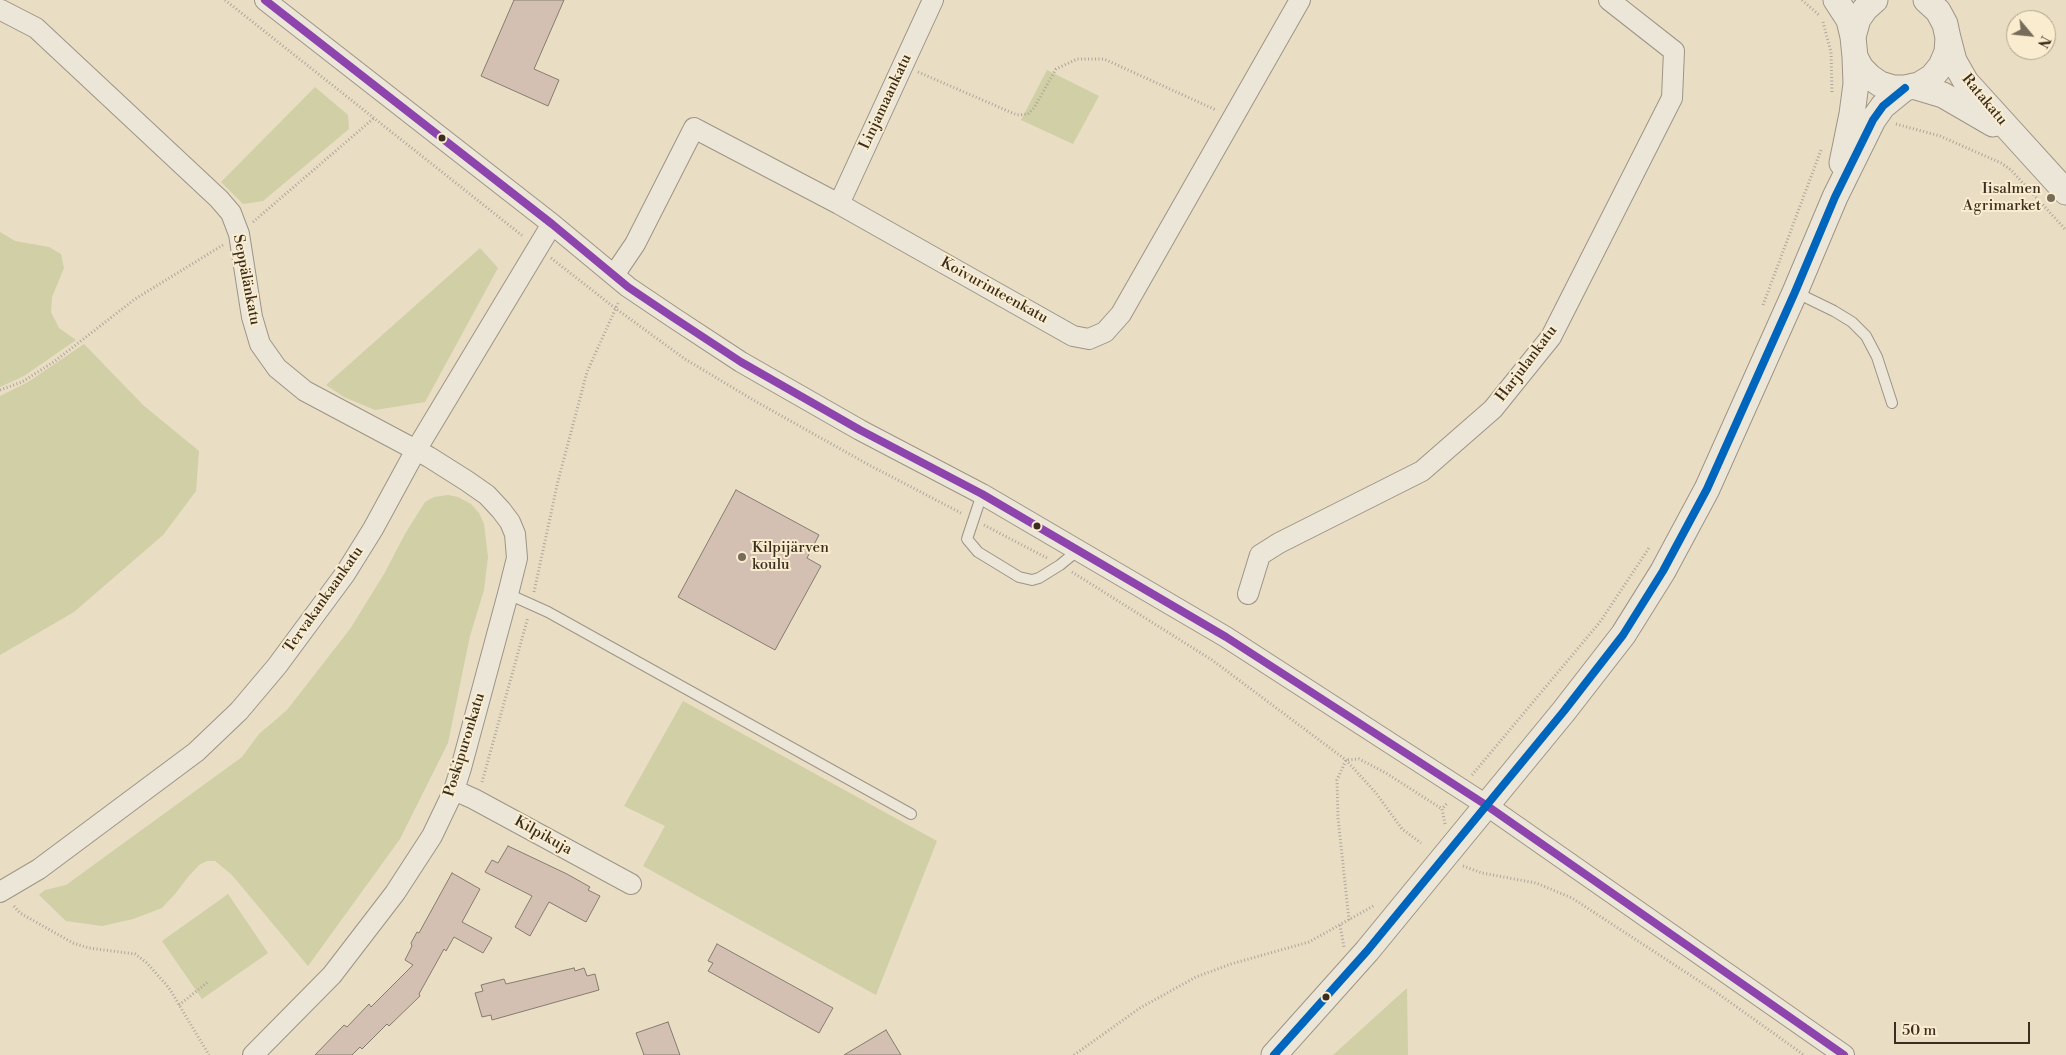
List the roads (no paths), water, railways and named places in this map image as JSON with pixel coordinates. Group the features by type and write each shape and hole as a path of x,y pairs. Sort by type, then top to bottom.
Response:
{"street":[{"path":"265,0 552,224 621,281 741,362 860,430 982,494 1076,551 1226,637 1461,788 1844,1055"},
{"name":"Linjamaankatu","path":"839,204 933,0"},
{"name":"Koivurinteenkatu","path":"621,281 635,244 694,128 839,204 1073,336 1090,339 1105,332 1121,314 1300,0"},
{"name":"Harjulankatu","path":"1248,594 1260,555 1279,542 1422,471 1493,409 1551,337 1672,98 1674,50 1609,0"},
{"path":"1835,197 1854,104 1854,47 1858,19 1875,0"},
{"path":"1274,1055 1367,951 1564,711 1623,635 1663,571 1707,489 1795,292 1835,197 1876,116 1883,106 1909,87 1932,77 1941,66 1947,52 1945,21 1938,11 1926,0"},
{"name":"Seppälänkatu","path":"1,10 36,28 219,199 231,213 238,234 252,317 260,344 277,368 305,391 416,450"},
{"path":"1828,10 1849,20 1854,47"},
{"name":"Ratakatu","path":"1945,21 1954,61 1966,82 2066,192"},
{"name":"Ratakatu","path":"1854,47 1861,68 1870,77 1886,86 1909,87 1934,92 1965,106 2005,132 2032,154"},
{"name":"Tervakankaankatu","path":"6,898 39,870 196,752 239,711 277,666 345,574 373,529 416,450 552,224"},
{"name":"Poskipuronkatu","path":"253,1055 332,975 395,893 432,836 454,790 508,594 516,558 515,534 510,522 487,495 467,480 416,450"},
{"name":"Kilpikuja","path":"454,790 631,884"}],"lane":[{"path":"1795,292 1852,322 1866,336 1877,357 1892,403"},
{"path":"982,494 967,539 978,552 1019,576 1032,580 1039,578 1060,565 1076,551"},
{"path":"508,594 532,604 911,814"}],"place":[{"name":"Iisalmen Agrimarket","path":"2051,198"},
{"name":"Kilpijärven koulu","path":"742,557"}]}
